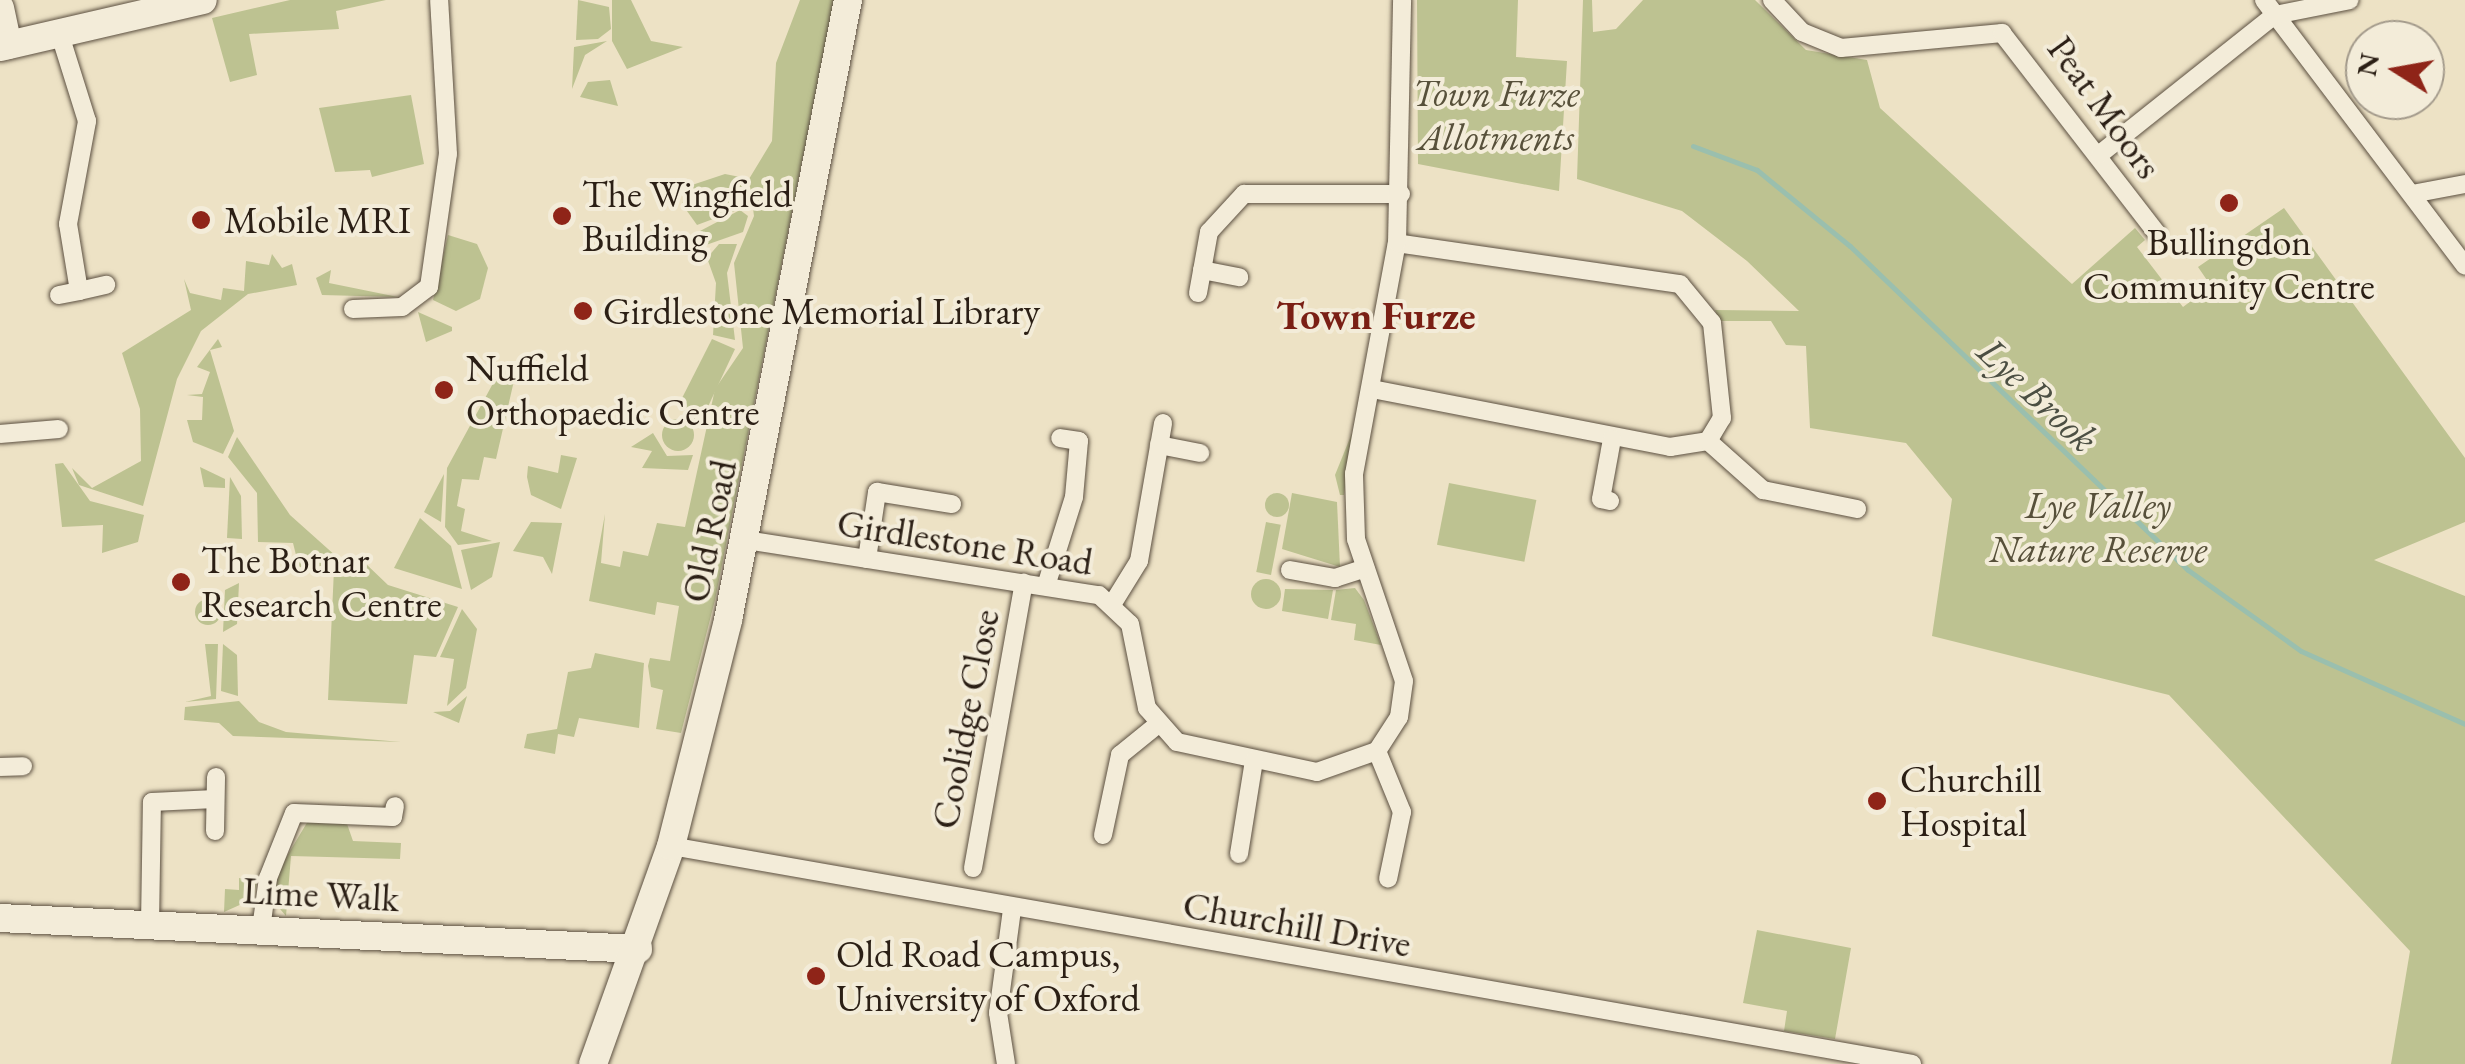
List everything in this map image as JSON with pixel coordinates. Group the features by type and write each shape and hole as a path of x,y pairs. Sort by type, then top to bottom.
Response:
{"street":[{"path":"0,8 4,46 203,0"},
{"path":"353,309 402,307 429,287 448,154 439,0"},
{"name":"Old Road","path":"592,1064 638,949 671,846 746,540 848,0"},
{"path":"1103,834 1120,755 1157,725 1185,746 1324,772 1378,750 1400,717 1404,681 1366,568 1353,500 1402,194 1402,0"},
{"name":"Peat Moors","path":"1772,0 1802,32 1842,48 2002,33 2100,154 2156,232"},
{"path":"2100,154 2269,8 2350,0"},
{"path":"2269,8 2465,266"},
{"path":"60,36 87,121 68,224 79,291"},
{"path":"2412,194 2465,184"},
{"path":"1198,294 1212,224 1244,194 1402,194"},
{"path":"1397,243 1664,278 1690,290 1712,323 1721,370 1722,418 1708,442"},
{"path":"1202,270 1239,277"},
{"path":"60,296 106,285"},
{"path":"1372,388 1485,404 1612,440 1708,442 1763,490 1858,509"},
{"path":"1114,603 1139,561 1163,423"},
{"path":"0,434 59,430"},
{"path":"1046,586 1074,497 1079,441 1060,438"},
{"path":"1610,501 1601,499 1612,440"},
{"path":"1158,446 1200,453"},
{"path":"867,559 877,492 952,504"},
{"name":"Girdlestone Road","path":"746,540 1046,586 1114,603 1135,634 1157,725"},
{"path":"1290,570 1335,578 1366,568"},
{"name":"Coolidge Close","path":"972,868 1024,583"},
{"path":"1378,750 1402,812 1388,880"},
{"path":"1239,854 1254,760"},
{"path":"0,767 23,766"},
{"path":"215,831 216,777"},
{"path":"150,924 152,802 216,799"},
{"path":"261,929 268,878 294,813 392,817 395,806"},
{"name":"Churchill Drive","path":"671,846 1012,910 1912,1064"},
{"path":"1006,1064 998,1013 1012,910"},
{"name":"Lime Walk","path":"0,918 638,949"}],"green space":[{"path":"290,0 386,0 336,11 339,29 249,34 257,75 230,82 212,18"},
{"path":"578,0 609,7 611,29 598,39 576,40"},
{"path":"612,0 631,0 651,41 683,47 627,69 612,41"},
{"path":"800,0 834,0 715,600 681,733 656,729 663,690 651,687 648,666 650,658 670,661 679,606 657,602 655,615 589,601 605,514 601,563 620,567 623,551 648,556 657,523 685,527 715,389 743,348 734,263 754,216 749,179 772,141 776,63"},
{"name":"Town Furze Allotments","path":"1417,0 1518,0 1516,57 1567,61 1559,191 1418,164"},
{"name":"Lye Valley Nature Reserve","path":"1583,0 1592,0 1593,32 1616,29 1643,0 1755,0 1806,50 1867,60 1880,108 2072,284 2135,228 2145,240 2137,247 2183,307 2211,286 2198,267 2284,208 2465,458 2465,522 2374,560 2465,596 2465,1064 2391,1064 2410,951 2169,695 1932,636 1952,499 1906,443 1810,428 1806,346 1786,345 1771,321 1719,321 1715,310 1799,311 1747,261 1682,211 1577,179"},
{"path":"607,41 585,55 572,89 574,47"},
{"path":"610,80 618,106 580,97 588,82"},
{"path":"411,95 424,164 372,177 370,170 335,172 319,108"},
{"path":"725,174 740,177 748,206 697,225 682,204 689,186"},
{"path":"740,210 748,216 743,232 706,245 700,231"},
{"path":"448,235 477,244 488,268 480,299 456,311 433,300"},
{"path":"719,244 737,244 727,273 735,340 713,335 716,283 707,258"},
{"path":"272,254 282,268 292,264 297,285 248,294 201,331 177,379 143,506 79,485 72,468 92,488 141,461 140,409 122,353 191,310 184,279 190,293 221,300 223,288 244,291 246,261 269,265"},
{"path":"331,270 329,283 398,297 322,295 316,278"},
{"path":"418,312 452,327 452,331 426,342"},
{"path":"218,339 222,347 210,350 234,431 223,454 193,442 187,420 202,420 203,397 187,395 202,394 210,372 197,367"},
{"path":"712,339 735,349 698,428 679,404"},
{"path":"503,365 516,372 496,459 484,457 479,480 462,479 457,506 465,509 461,531 492,541 458,545 445,527 447,468"},
{"path":"678,419 689,424 694,435 689,446 678,451 667,446 662,435 667,424"},
{"path":"653,433 667,456 693,455 688,470 642,468 652,451 631,447"},
{"path":"1352,433 1344,495 1340,495 1335,475"},
{"path":"237,437 290,515 356,574 365,563 388,585 458,607 436,657 414,655 407,704 328,700 334,569 299,567 293,543 258,542 257,493 228,457"},
{"path":"561,455 577,458 561,509 531,495 527,477 528,466 558,473"},
{"path":"63,463 90,501 144,515 138,542 102,553 103,525 62,527 55,464"},
{"path":"200,467 225,479 225,488 204,487"},
{"path":"444,474 441,522 424,512"},
{"path":"230,477 241,496 242,539 227,538"},
{"path":"1449,483 1536,500 1524,562 1437,545"},
{"path":"1277,493 1286,496 1286,514 1277,517 1268,514 1265,505 1268,496"},
{"path":"1292,493 1337,502 1340,567 1282,549"},
{"path":"420,518 451,546 462,589 394,568"},
{"path":"531,522 562,523 552,574 543,557 513,551"},
{"path":"1266,522 1281,525 1271,575 1256,572"},
{"path":"500,542 492,577 471,590 461,550"},
{"path":"1266,579 1277,583 1281,594 1277,605 1266,609 1255,605 1251,594 1255,583"},
{"path":"239,583 237,624 223,632 225,590"},
{"path":"1355,588 1364,600 1381,645 1354,640 1356,624 1331,620 1336,590"},
{"path":"1285,589 1333,590 1328,619 1282,611"},
{"path":"208,599 217,603 221,612 217,621 208,625 199,621 195,612 199,603"},
{"path":"462,609 477,629 466,688 447,706 454,659 440,657"},
{"path":"205,644 218,644 216,699 185,702 211,696"},
{"path":"223,644 237,655 238,696 221,691"},
{"path":"595,653 644,663 639,728 579,718 574,737 558,734 555,754 524,748 527,734 557,729 568,672 591,668"},
{"path":"467,696 459,723 433,712 450,711"},
{"path":"239,701 259,722 286,732 401,742 233,736 219,723 184,720 185,707"},
{"path":"308,821 346,821 353,841 401,843 400,859 291,856 286,916 269,896 272,881"},
{"path":"239,878 257,881 253,899 224,912 225,889 239,890"},
{"path":"1757,930 1851,948 1835,1039 1784,1031 1787,1011 1743,1003"}],"waterway":[{"name":"Lye Brook","path":"1693,146 1757,170 1850,246 2188,570 2301,651 2465,724"}],"place":[{"name":"Bullingdon Community Centre","path":"2229,203"},
{"name":"The Wingfield Building","path":"562,216"},
{"name":"Mobile MRI","path":"201,220"},
{"name":"Girdlestone Memorial Library","path":"583,311"},
{"name":"Nuffield Orthopaedic Centre","path":"444,390"},
{"name":"The Botnar Research Centre","path":"181,582"},
{"name":"Churchill Hospital","path":"1877,801"},
{"name":"Old Road Campus, University of Oxford","path":"816,976"}],"district":[{"name":"Town Furze","path":"1376,315"}]}
